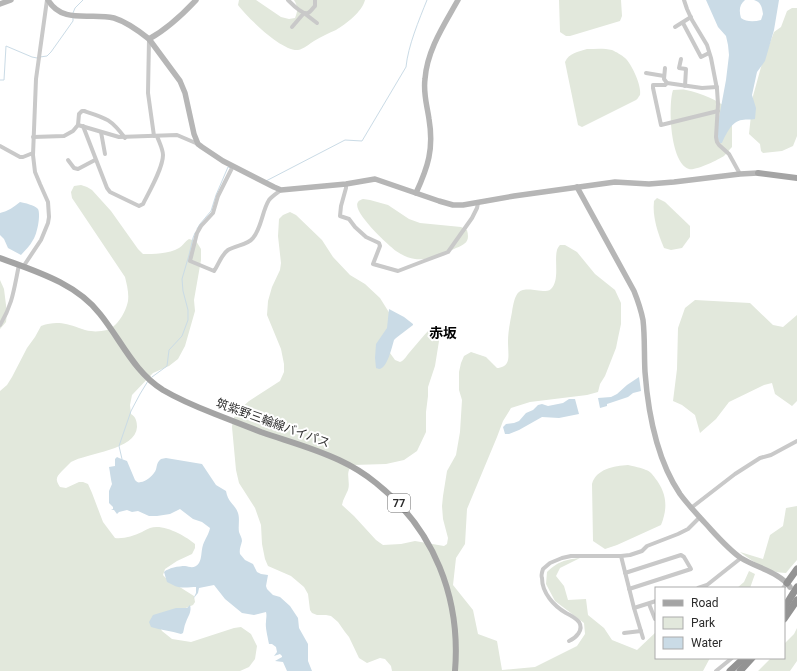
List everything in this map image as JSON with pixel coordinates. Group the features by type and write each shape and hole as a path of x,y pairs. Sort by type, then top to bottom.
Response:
{"highway":[{"path":"785,604 789,586 797,569"},
{"path":"785,618 797,600"},
{"path":"730,671 743,659"},
{"path":"740,671 751,659"}],"main road":[{"path":"758,173 797,178"},
{"name":"筑紫野三輪線バイパス","path":"0,258 46,275 78,292 100,313 134,363 162,389 197,407 261,432 341,460 366,475 390,494 405,510 424,536 435,557 447,586 456,634 457,646 455,671"}],"street":[{"path":"0,4 11,0"},
{"path":"48,0 53,7 62,14 117,19 134,28 149,39 180,81 185,93 194,134 198,144"},
{"path":"0,325 7,313 21,266 41,240 49,217 48,202 35,172 33,153 36,79 48,0"},
{"path":"149,39 166,29 196,0"},
{"path":"288,0 296,8 317,23"},
{"path":"292,27 304,13 308,13 313,9 315,6 315,0"},
{"path":"416,193 425,173 430,152 431,134 424,88 427,65 436,39 458,0"},
{"path":"684,0 686,9 707,45 717,87 717,142 729,154 740,174"},
{"path":"675,27 691,18"},
{"path":"682,22 701,56 709,53"},
{"path":"83,126 95,160 110,192 139,206 143,204 160,169 163,156 156,136 148,93 149,39"},
{"path":"681,59 680,68 686,69 685,86"},
{"path":"665,68 664,79 667,83"},
{"path":"646,73 664,76"},
{"path":"717,87 702,88 667,83 664,85 653,85 661,125 718,111"},
{"path":"33,137 64,136 69,134 78,125 79,114 84,110 99,115 109,121 118,128 124,138"},
{"path":"78,125 124,138 176,136 198,144 233,166 281,190 346,184 375,179 453,205 615,182 649,184 758,173"},
{"path":"101,132 105,154"},
{"path":"0,146 20,157 33,153"},
{"path":"68,160 74,168 78,169 95,160"},
{"path":"233,166 218,196 211,216 201,226 197,233 190,261 214,271 226,252 253,239 269,200 281,190"},
{"path":"346,184 340,216 349,219 366,237 379,243 380,246 373,264 398,271 448,252 472,218 478,202"},
{"path":"577,187 634,291 640,307 643,321 645,373 653,428 659,454 671,478 691,508 732,551 741,558 774,574 789,586"},
{"path":"691,508 735,474 760,458 771,455 797,440"},
{"path":"569,641 574,639 581,627 576,619 564,612 550,599 543,586 541,578 543,569 550,563 571,556 630,555 647,546 688,529 700,517"},
{"path":"625,573 681,555 684,556 691,570 629,589"},
{"path":"621,556 643,638"},
{"path":"705,587 741,558"},
{"path":"634,608 655,601"},
{"path":"649,604 655,619"},
{"path":"624,633 641,631"},
{"path":"716,671 731,659"}],"green space":[{"path":"239,0 256,0 281,17 289,19 295,18 297,13 297,7 294,0 365,0 361,9 336,30 298,50 291,49 283,45 265,33 238,5"},
{"path":"559,0 621,0 622,16 620,21 566,36 560,32"},
{"path":"792,8 797,8 797,136 793,146 782,151 763,153 761,151 760,144 749,134 753,96 761,67 774,32 781,27 787,11"},
{"path":"587,49 612,50 624,57 631,65 636,76 640,95 636,100 582,127 578,125 565,62 571,55"},
{"path":"673,90 684,90 709,97 729,109 732,122 732,147 724,156 701,167 692,169 689,169 683,164 674,145 672,133 671,97"},
{"path":"81,185 92,190 111,211 143,254 161,253 175,250 189,239 196,241 201,249 201,260 194,300 195,311 185,346 178,359 169,366 153,373 132,395 130,405 131,414 135,418 137,425 135,435 129,441 120,446 71,462 58,475 57,482 60,487 66,488 79,482 88,484 103,522 115,538 128,537 150,528 161,527 186,537 195,544 192,554 165,569 163,575 165,578 194,596 195,602 193,605 181,610 159,626 162,631 172,639 191,642 241,627 251,634 257,646 255,659 249,667 240,671 0,671 0,391 7,385 41,326 60,323 90,331 107,330 114,326 120,318 128,301 125,277 72,198 71,192 74,186"},
{"path":"657,198 665,202 690,226 690,237 682,248 671,250 664,248 655,219 654,201"},
{"path":"363,199 388,205 409,219 420,223 461,227 467,230 468,237 466,242 462,245 447,252 425,259 412,259 392,248 371,228 360,213 357,206 358,201"},
{"path":"290,212 296,215 322,240 333,257 350,275 365,284 380,298 390,314 390,353 395,360 400,362 403,360 429,330 438,335 439,341 435,366 428,387 426,432 417,451 404,460 386,464 353,465 348,474 349,487 342,505 376,540 383,545 401,544 415,541 444,546 447,544 448,538 443,519 442,506 447,471 456,455 460,432 462,400 459,390 459,372 461,363 464,356 471,352 486,357 497,368 506,364 508,359 509,331 515,298 520,291 524,290 548,291 551,289 555,281 556,254 560,245 565,245 577,252 595,274 615,290 621,303 621,324 616,348 598,392 587,395 530,402 511,408 503,421 467,509 465,544 456,558 453,585 473,610 478,634 497,641 502,670 535,667 577,646 585,634 584,623 555,601 546,584 547,572 551,568 558,563 570,559 580,558 560,568 556,576 564,586 568,600 586,599 588,615 604,628 612,640 637,650 655,633 655,659 709,659 703,671 392,671 391,666 385,659 380,658 367,663 359,658 349,637 338,622 331,616 312,613 310,610 308,594 304,587 291,576 268,566 262,544 261,525 255,508 239,483 236,470 232,427 233,419 239,410 249,401 280,381 284,372 281,349 267,315 268,301 272,287 280,270 281,263 278,236 279,219 283,215"},
{"path":"0,280 4,289 7,313 6,322 0,329"},
{"path":"695,300 750,303 773,325 783,327 797,315 797,401 792,406 775,394 772,383 764,385 729,402 716,419 700,433 695,415 682,405 673,401 677,369 678,328 685,308"},
{"path":"628,465 649,471 652,474 662,489 664,495 665,513 661,525 605,549 593,541 592,484 597,475 606,469"},
{"path":"797,506 797,560 786,573 779,573 767,569 740,552 763,559 770,535 783,526 786,508"},
{"path":"749,571 755,574 750,587 738,587 744,582"},
{"path":"797,628 797,661 790,671 758,671 770,659 785,659 785,643 794,634"}],"water":[{"path":"706,0 745,0 740,8 741,18 748,21 753,21 761,20 763,14 761,5 754,0 779,0 774,30 765,61 757,72 752,95 756,108 755,119 738,121 732,125 722,143 720,143 717,137 729,55 728,45 726,36 718,27"},
{"path":"20,202 29,204 38,209 39,212 36,234 21,255 8,248 4,239 0,235 0,213 11,209"},
{"path":"389,309 404,317 413,325 394,340 387,362 382,368 379,369 376,368 376,344 387,328"},
{"path":"639,377 641,391 633,393 628,397 600,408 598,398 611,397 617,394"},
{"path":"569,399 575,399 579,414 559,418 542,417 519,430 505,434 503,427 506,424 519,421 526,413 533,410 538,405 542,404 548,406 563,403"},
{"path":"117,457 127,461 137,482 143,482 152,476 161,459 166,458 202,464 216,485 226,491 228,498 238,513 239,532 242,541 240,554 245,560 253,564 257,572 268,575 266,586 267,589 273,595 280,597 290,606 298,618 299,628 308,644 308,661 312,671 287,671 283,662 275,661 282,656 280,654 274,656 277,652 276,647 269,644 266,627 266,612 254,615 242,613 225,599 214,585 199,588 198,593 193,599 196,593 196,587 178,587 167,582 164,572 171,568 180,566 194,567 199,563 203,545 210,528 202,522 193,519 180,509 170,514 157,516 149,516 138,511 132,512 127,510 117,514 114,510 111,510 113,507 109,503 109,491 112,484 109,467 115,466 115,459"},
{"path":"190,605 190,612 183,633 181,634 151,627 149,622 153,615 176,608 187,608"}],"waterway":[{"path":"73,13 75,8 83,0"},
{"path":"266,181 345,140 362,141 406,67 411,42 427,0"},
{"path":"40,57 47,56 51,52 73,21 73,18"},
{"path":"0,80 4,80 6,46 37,58"},
{"path":"197,229 211,211 228,167 231,168"},
{"path":"152,377 167,366 169,350 182,336 188,320 188,310 183,291 182,279 195,233"},
{"path":"122,459 119,446 131,411 148,381"}],"district":[{"name":"赤坂","path":"443,333"}]}
